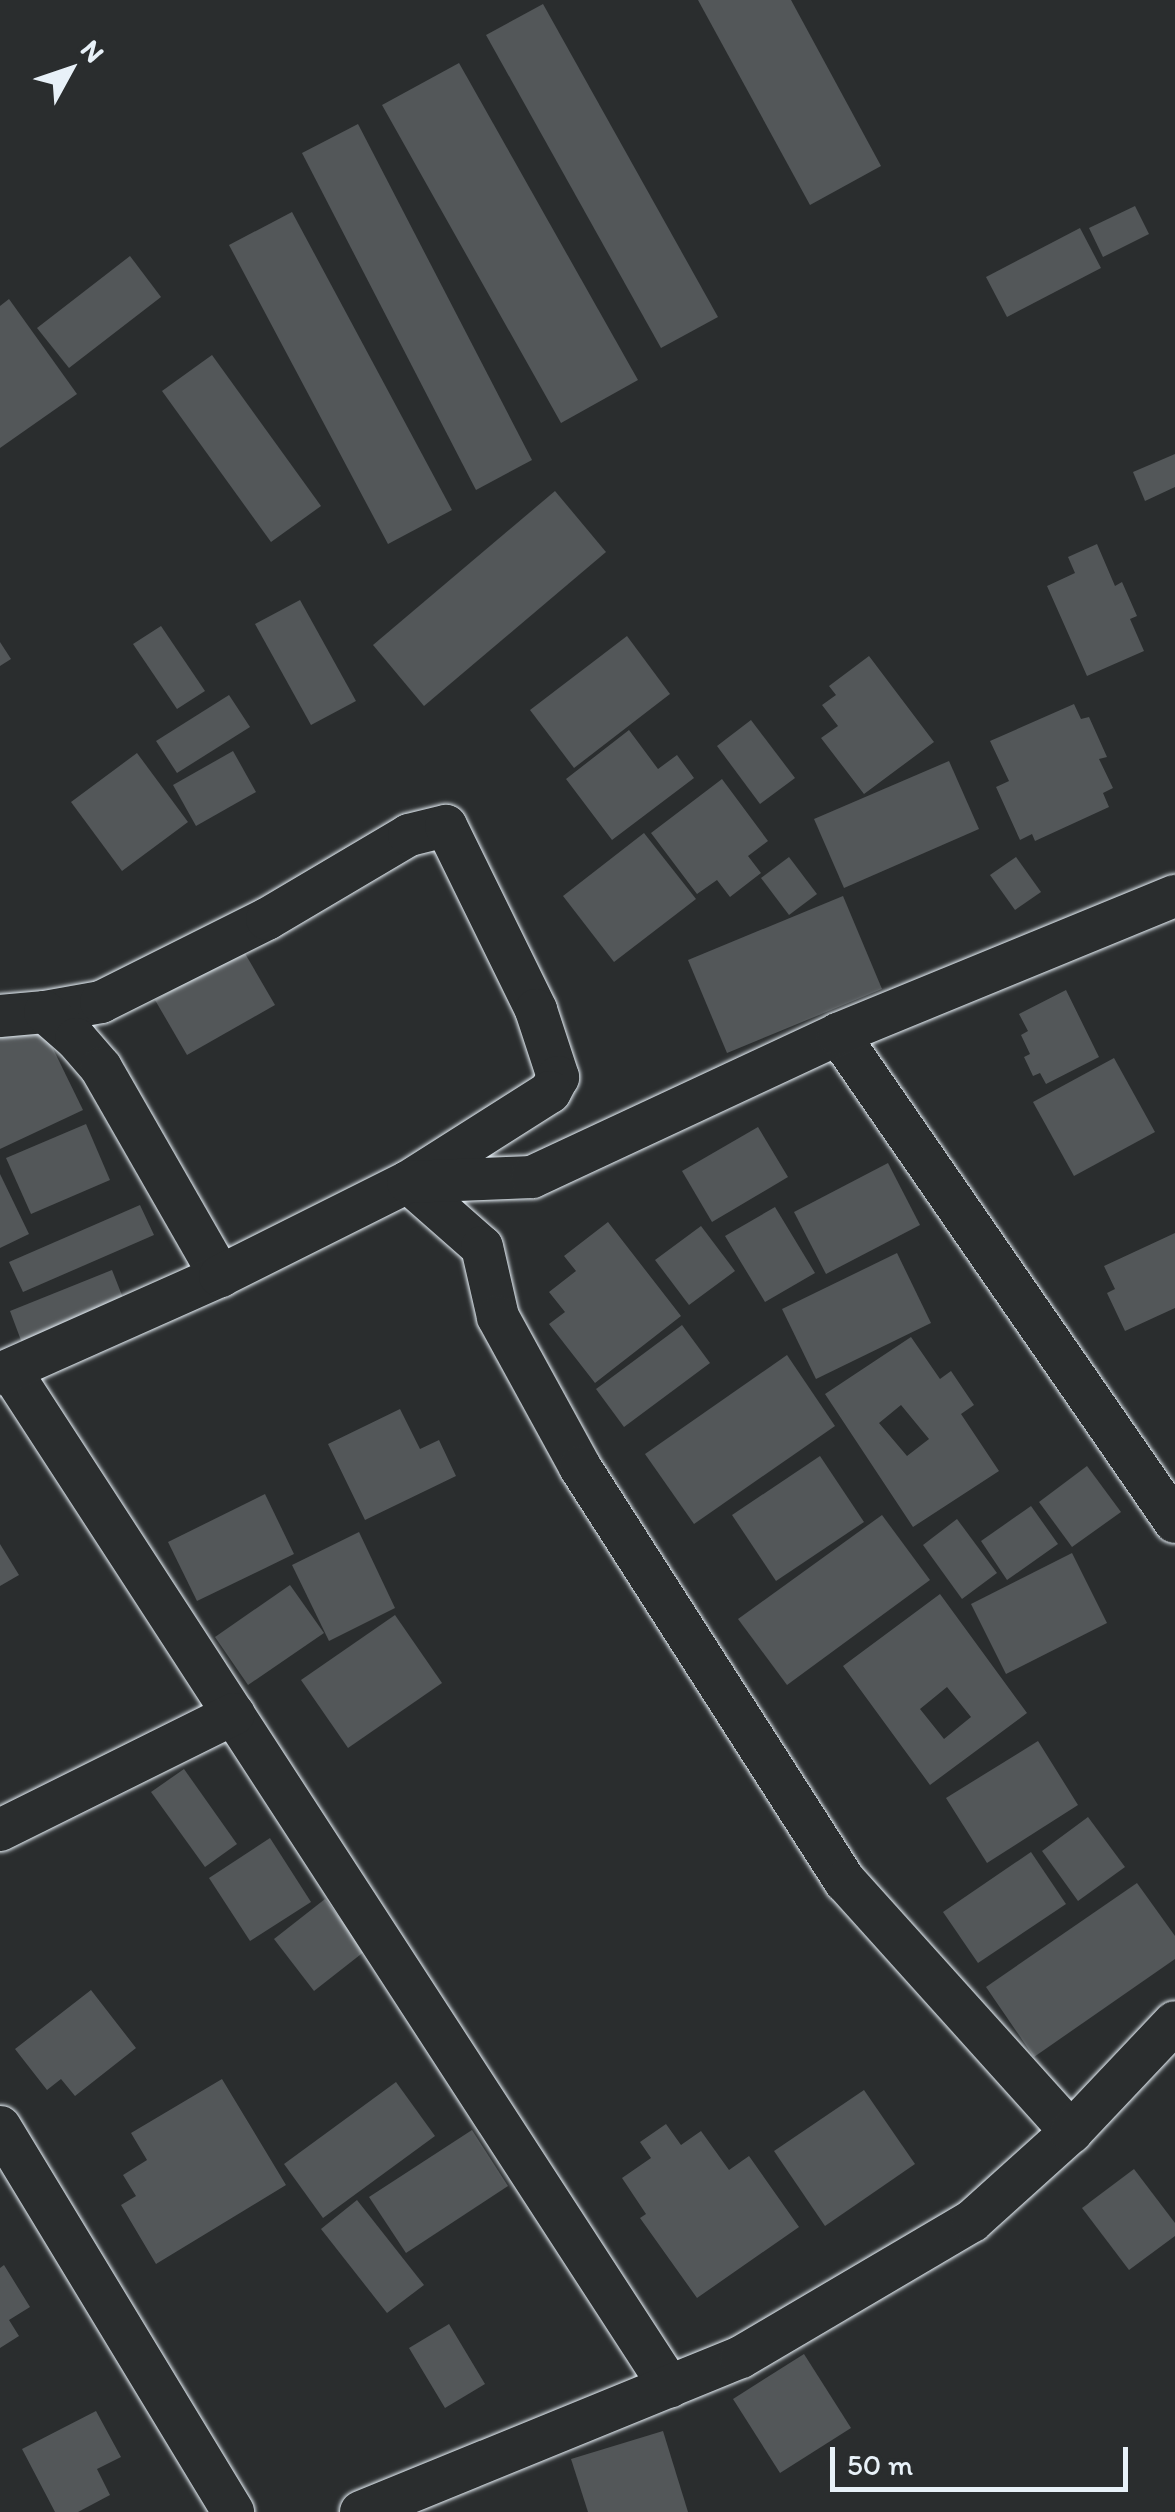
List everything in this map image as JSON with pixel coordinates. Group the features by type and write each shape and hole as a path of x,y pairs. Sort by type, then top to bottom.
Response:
{"street":[{"path":"0,1016 101,1002 267,920 409,834 446,826 536,1010 558,1077 550,1092 408,1182 220,1276 5,1372 234,1714 670,2387"},
{"path":"408,1182 532,1177 838,1034 1175,896"},
{"path":"45,1012 101,1068 220,1276"},
{"path":"838,1034 1175,1522"},
{"path":"408,1182 482,1247 498,1317 580,1468 845,1881 1071,2132"},
{"path":"0,1830 234,1714"},
{"path":"361,2512 741,2357 972,2221 1071,2132 1175,2022"},
{"path":"0,2127 233,2512"}],"building":[{"path":"698,0 791,0 881,166 810,205"},
{"path":"543,4 718,317 661,348 486,35"},
{"path":"459,63 638,380 561,423 382,105"},
{"path":"358,124 532,460 476,490 302,153"},
{"path":"1135,206 1149,234 1103,257 1089,228"},
{"path":"292,212 452,510 388,544 229,245"},
{"path":"1080,228 1101,268 1007,317 986,277"},
{"path":"130,256 161,297 69,368 37,328"},
{"path":"9,299 77,394 0,448 0,306"},
{"path":"212,355 321,506 271,542 162,391"},
{"path":"1175,454 1175,487 1145,501 1133,472"},
{"path":"555,491 606,552 424,706 373,645"},
{"path":"1097,544 1115,586 1122,582 1137,616 1130,619 1144,651 1087,676 1047,586 1075,573 1068,557"},
{"path":"300,600 356,701 311,725 255,624"},
{"path":"161,626 205,691 177,709 133,644"},
{"path":"627,636 670,694 574,768 530,710"},
{"path":"0,642 11,659 0,666"},
{"path":"869,656 934,742 864,794 821,738 838,726 822,705 836,695 829,686"},
{"path":"229,695 250,727 177,773 156,741"},
{"path":"1074,704 1081,719 1089,717 1107,757 1099,759 1113,788 1103,793 1109,807 1035,841 1032,834 1020,840 996,787 1009,781 990,741"},
{"path":"751,720 795,778 760,804 717,746"},
{"path":"629,730 658,769 677,755 694,778 612,840 566,779"},
{"path":"233,751 256,792 196,826 173,785"},
{"path":"137,753 188,822 122,871 71,802"},
{"path":"949,761 979,829 844,888 814,819"},
{"path":"722,779 768,841 748,856 761,873 730,897 717,880 697,894 651,833"},
{"path":"644,833 696,899 614,962 563,896"},
{"path":"789,857 817,894 789,915 761,878"},
{"path":"1016,857 1041,892 1015,910 990,875"},
{"path":"843,896 882,989 727,1053 688,960"},
{"path":"243,950 275,1005 187,1055 155,1000"},
{"path":"1066,990 1099,1057 1046,1084 1040,1073 1033,1076 1024,1057 1030,1054 1021,1035 1028,1031 1019,1014"},
{"path":"39,1020 83,1110 0,1149 0,1038"},
{"path":"1114,1058 1155,1132 1074,1176 1033,1102"},
{"path":"86,1124 110,1180 31,1214 6,1158"},
{"path":"758,1127 788,1177 712,1222 682,1171"},
{"path":"888,1163 920,1225 826,1274 794,1212"},
{"path":"0,1174 29,1234 0,1248"},
{"path":"140,1205 154,1235 23,1292 9,1262"},
{"path":"775,1207 815,1273 765,1302 725,1236"},
{"path":"608,1222 681,1316 595,1383 549,1324 565,1312 549,1292 576,1271 564,1256"},
{"path":"701,1226 735,1271 689,1305 655,1260"},
{"path":"1175,1233 1175,1308 1125,1331 1107,1293 1115,1289 1104,1266"},
{"path":"897,1253 931,1323 816,1379 782,1309"},
{"path":"112,1270 125,1303 22,1343 10,1311"},
{"path":"682,1325 710,1363 624,1427 596,1389"},
{"path":"911,1337 940,1379 951,1371 974,1405 961,1414 999,1471 913,1527 825,1394","holes":["901,1405 929,1439 907,1456 879,1423"]},
{"path":"787,1355 835,1426 694,1524 645,1454"},
{"path":"400,1409 420,1449 439,1440 456,1476 365,1520 328,1444"},
{"path":"820,1456 864,1522 776,1581 732,1515"},
{"path":"1087,1466 1121,1512 1072,1547 1039,1502"},
{"path":"265,1494 294,1554 197,1601 168,1542"},
{"path":"1031,1506 1058,1544 1007,1580 981,1541"},
{"path":"882,1515 930,1580 787,1685 738,1619"},
{"path":"957,1519 997,1573 962,1599 923,1545"},
{"path":"359,1532 395,1608 329,1641 292,1565"},
{"path":"0,1544 19,1575 0,1586"},
{"path":"1072,1553 1107,1623 1006,1674 971,1604"},
{"path":"290,1585 324,1633 248,1685 215,1637"},
{"path":"940,1594 1027,1713 930,1785 843,1666","holes":["947,1687 971,1717 944,1739 920,1709"]},
{"path":"395,1615 442,1683 348,1748 301,1680"},
{"path":"1038,1741 1078,1805 987,1863 946,1798"},
{"path":"184,1769 237,1844 205,1867 151,1792"},
{"path":"1088,1817 1125,1867 1078,1901 1042,1851"},
{"path":"270,1838 311,1902 250,1941 209,1878"},
{"path":"1031,1852 1066,1904 978,1963 943,1912"},
{"path":"1137,1883 1175,1936 1175,1959 1034,2057 986,1987"},
{"path":"325,1899 365,1951 314,1991 274,1939"},
{"path":"91,1990 136,2048 75,2096 61,2079 47,2090 15,2049"},
{"path":"222,2079 286,2185 156,2264 121,2205 136,2196 123,2175 147,2160 131,2133"},
{"path":"396,2082 435,2136 323,2218 284,2164"},
{"path":"864,2090 915,2164 825,2226 774,2151"},
{"path":"666,2124 681,2145 701,2131 729,2170 749,2156 799,2227 697,2298 640,2218 646,2214 622,2178 651,2158 640,2142"},
{"path":"472,2130 508,2186 406,2253 369,2197"},
{"path":"1134,2169 1175,2223 1175,2236 1129,2270 1082,2208"},
{"path":"357,2200 424,2285 387,2313 321,2229"},
{"path":"4,2265 30,2307 9,2320 19,2336 0,2348 0,2268"},
{"path":"449,2324 485,2384 445,2408 409,2348"},
{"path":"804,2354 851,2428 780,2473 733,2399"},
{"path":"96,2411 121,2457 97,2469 110,2495 78,2512 55,2512 22,2449"},
{"path":"663,2431 688,2512 588,2512 571,2459"}]}
